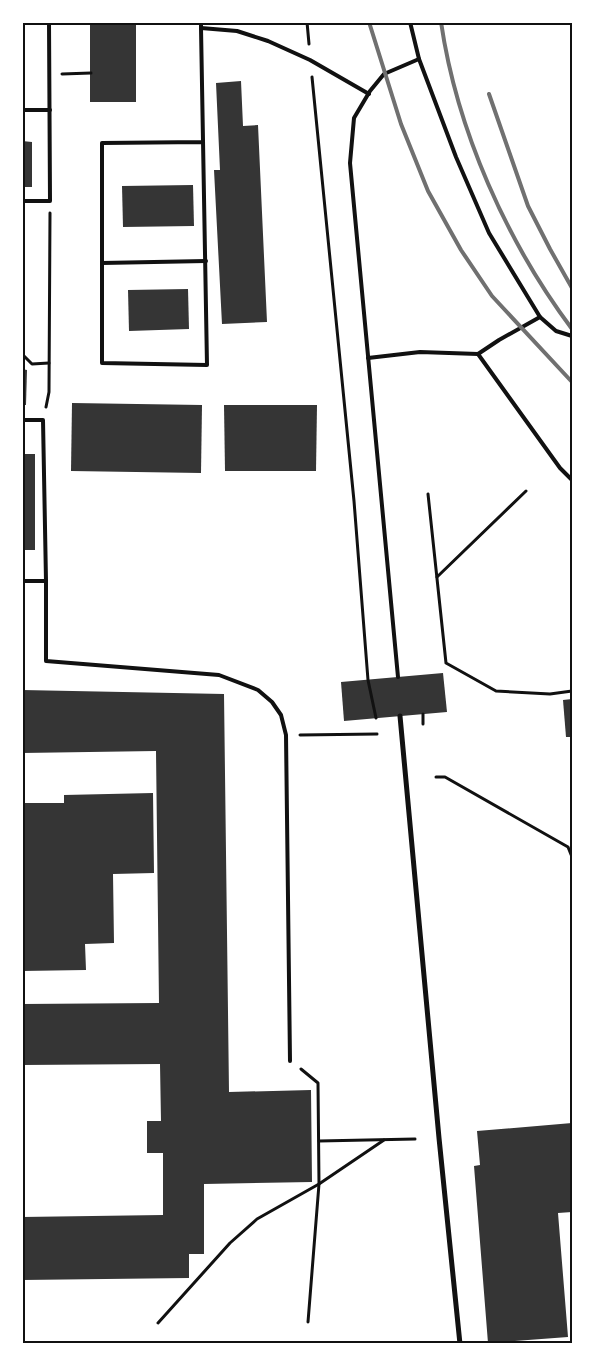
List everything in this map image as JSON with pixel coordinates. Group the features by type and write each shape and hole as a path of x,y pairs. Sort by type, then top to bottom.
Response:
{"street":[{"path":"400,716 460,1344"}],"lane":[{"path":"22,201 50,201 49,22"},
{"path":"201,22 204,142 207,365 102,363 102,143 204,142"},
{"path":"410,22 419,59 456,157 489,233 540,317 556,331 572,336"},
{"path":"202,28 237,30 268,41 310,60 369,94"},
{"path":"398,677 350,163 354,118 369,94 384,74 419,59"},
{"path":"22,110 50,110"},
{"path":"102,263 206,261"},
{"path":"368,358 420,352 478,354 540,317"},
{"path":"478,354 560,468 572,480"},
{"path":"22,420 43,420 46,662 220,675 258,690 272,702 280,716 286,735 290,1061"},
{"path":"22,581 46,580"}],"path":[{"path":"307,22 309,44"},
{"path":"49,74 90,73"},
{"path":"312,76 353,491 368,680 376,718"},
{"path":"43,420 49,392 50,201"},
{"path":"22,354 32,364 49,363"},
{"path":"437,577 526,491"},
{"path":"428,494 446,662 496,691 550,694 572,691"},
{"path":"423,714 423,724"},
{"path":"286,735 377,734"},
{"path":"436,777 445,777 568,846 572,857"},
{"path":"290,1061 318,1083 319,1184 308,1322"},
{"path":"319,1140 415,1140"},
{"path":"158,1323 230,1243 257,1219 319,1184 384,1140"}],"building":[{"path":"90,23 136,24 136,102 90,102"},
{"path":"241,81 243,126 258,125 267,322 222,324 214,170 220,170 216,83"},
{"path":"22,141 32,142 32,187 22,187"},
{"path":"193,185 194,226 123,227 122,186"},
{"path":"188,289 189,329 129,331 128,290"},
{"path":"22,369 27,370 26,405 22,405"},
{"path":"72,403 202,405 201,473 71,471"},
{"path":"224,405 317,405 316,471 225,471"},
{"path":"22,454 35,454 35,550 22,550"},
{"path":"443,673 447,712 344,721 341,682"},
{"path":"22,690 224,694 229,1092 311,1090 312,1182 204,1184 204,1254 189,1254 189,1278 22,1280 22,1217 163,1215 163,1153 147,1153 147,1121 161,1121 160,1064 22,1065 22,1004 159,1003 156,751 22,753"},
{"path":"572,699 572,737 566,737 563,700"},
{"path":"153,793 154,873 113,874 114,943 85,944 86,970 22,971 22,803 64,803 64,795"},
{"path":"572,1123 572,1212 558,1213 568,1337 488,1343 474,1166 480,1165 477,1131"}],"railway":[{"path":"369,22 401,124 428,191 461,250 492,296 572,382"},
{"path":"441,22 459,104 488,184 526,260 572,329"},
{"path":"489,94 528,206 572,288"}]}
